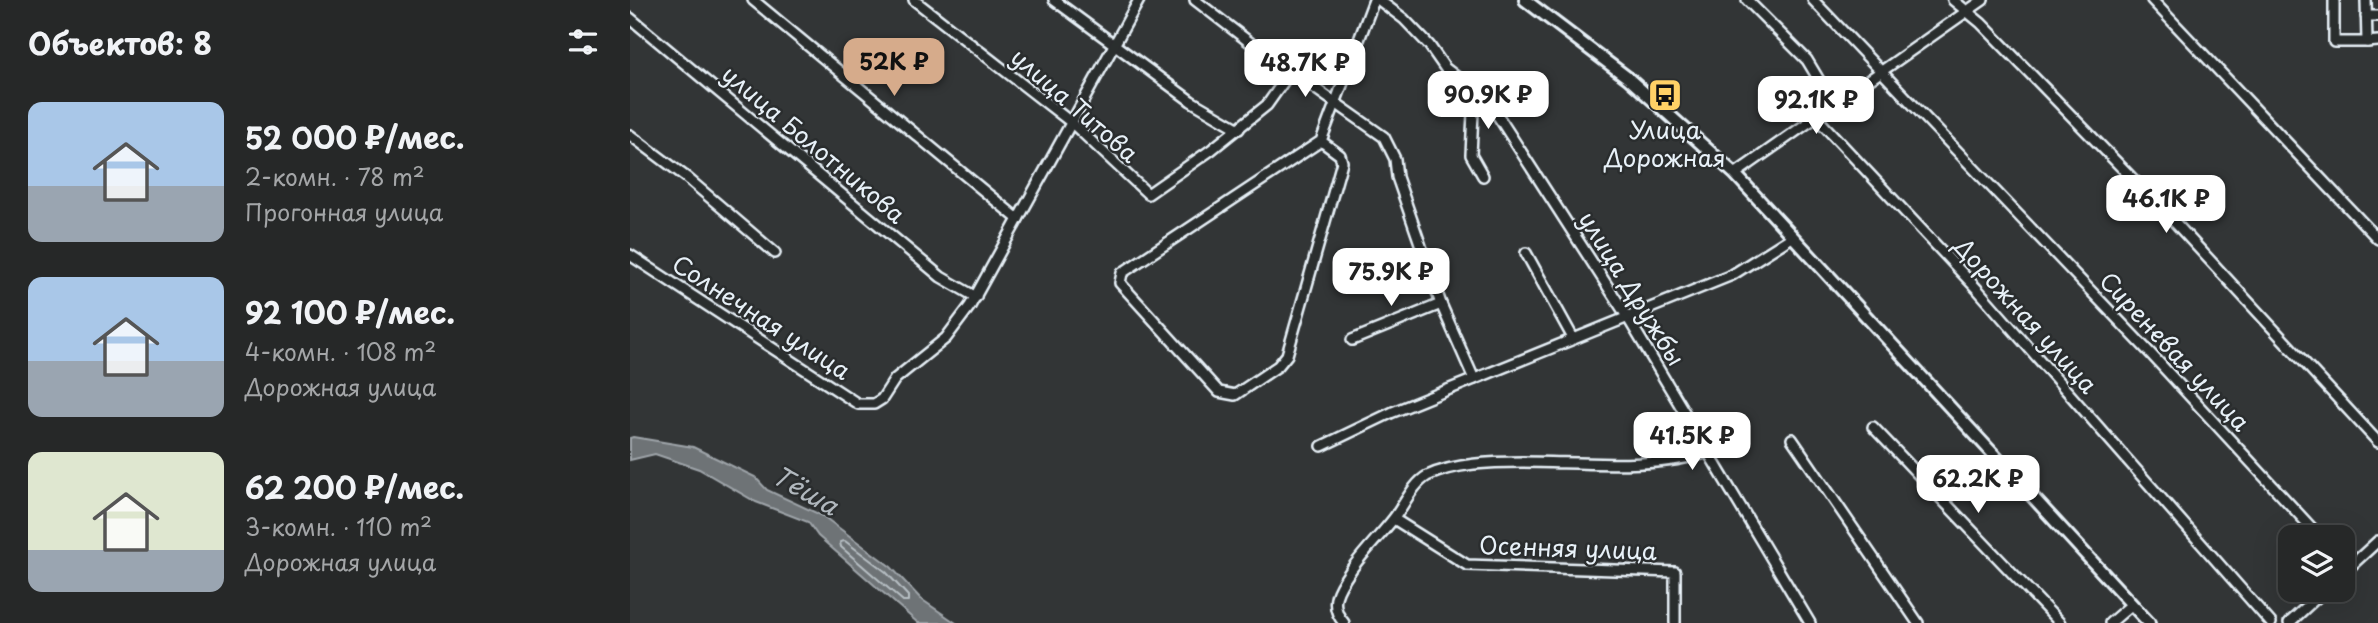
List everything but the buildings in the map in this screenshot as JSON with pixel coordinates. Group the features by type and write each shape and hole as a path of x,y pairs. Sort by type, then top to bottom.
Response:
{"main road":[{"path":"1525,0 1628,78 1735,174 2148,623"}],"street":[{"path":"753,0 1018,219"},
{"name":"улица Титова","path":"914,0 1072,123 1148,194 1239,129"},
{"path":"1054,0 1191,101 1239,129 1267,105 1291,71"},
{"path":"976,297 1139,0"},
{"path":"1195,0 1384,137 1395,159 1397,177 1441,304 1475,379"},
{"path":"1321,141 1340,155 1342,162 1287,355 1278,366 1235,395 1219,392 1120,283 1119,278 1122,273 1321,141 1376,0"},
{"name":"улица Дружбы","path":"1376,0 1404,19 1429,45 1445,68 1489,102 1628,318 1810,623"},
{"path":"1746,0 1807,60 1834,105"},
{"name":"Сиреневая улица","path":"1812,0 2141,344 2309,525"},
{"path":"1953,0 1965,13 1981,23 2168,215 2378,442"},
{"path":"1735,174 1983,0"},
{"path":"2152,0 2378,239"},
{"path":"2334,0 2334,42 2378,41"},
{"path":"2367,0 2367,41"},
{"path":"2367,16 2378,16"},
{"name":"улица Болотникова","path":"630,18 941,276 976,297"},
{"path":"1474,91 1471,155 1483,176"},
{"name":"Дорожная улица","path":"1816,117 1978,290 2271,623"},
{"path":"630,135 686,177 775,253"},
{"path":"1322,446 1393,412 1732,275 1792,237"},
{"path":"1526,253 1573,338"},
{"name":"Солнечная улица","path":"630,255 858,404 874,404 882,399 895,379 946,338 976,297"},
{"path":"1352,340 1441,304"},
{"path":"1873,427 2060,623"},
{"path":"1792,439 1918,623"},
{"path":"1344,623 1336,612 1338,588 1366,549 1394,519 1426,477 1484,461 1629,462 1693,457 1708,452"},
{"name":"Осенняя улица","path":"1394,519 1467,565 1673,572 1675,623"},
{"path":"2355,560 2378,541"},
{"path":"2289,623 2312,602"},
{"path":"2110,623 2131,605"}],"water":[{"path":"630,438 693,447 755,477 767,490 823,516 891,567 921,599 956,623 918,623 818,536 808,522 756,502 699,469 655,454 630,460"}],"place":[{"name":"Улица Дорожная","path":"1665,95"}],"water label":[{"name":"Тёша","path":"805,491"}]}
